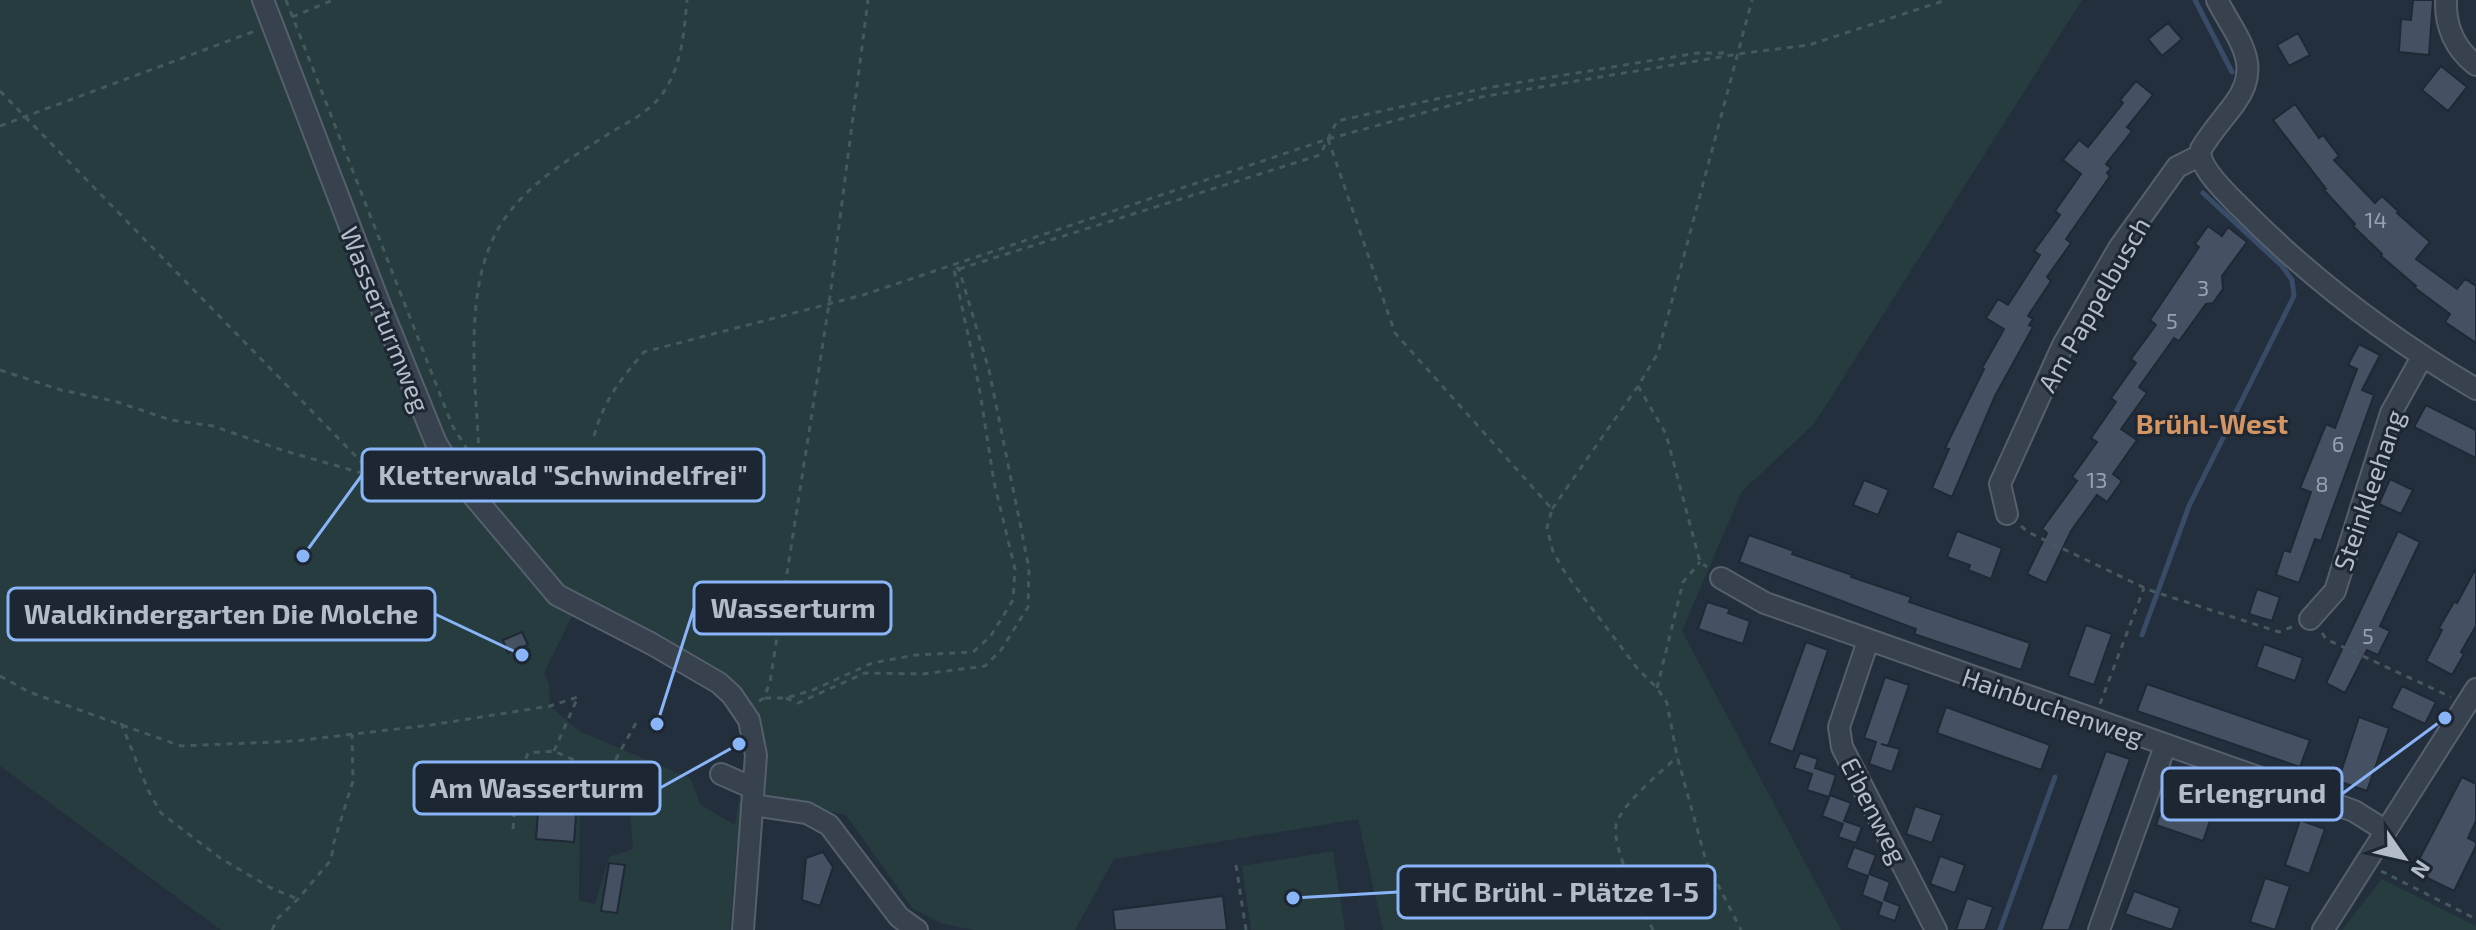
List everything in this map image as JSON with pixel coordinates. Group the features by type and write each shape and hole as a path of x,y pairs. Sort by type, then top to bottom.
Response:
{"street":[{"name":"Wasserturmweg","path":"263,0 378,300 436,443 454,473 557,595 708,676 732,695 745,712 754,736 756,755 743,930"},
{"path":"2217,0 2247,57 2250,78 2238,99 2205,141 2199,156 2225,192 2282,250 2340,299 2422,357 2476,389"},
{"path":"2446,0 2445,15 2453,39 2476,65"},
{"name":"Am Pappelbusch","path":"2007,514 2000,484 2063,345 2119,248 2177,167 2199,156"},
{"name":"Steinkleehang","path":"2310,619 2335,591 2391,413 2422,357"},
{"name":"Hainbuchenweg","path":"1717,575 1765,603 2354,811 2386,831"},
{"name":"Eibenweg","path":"1868,641 1839,727 1842,747 1936,930"},
{"path":"2323,930 2471,697"},
{"path":"2099,930 2165,746"},
{"path":"721,774 752,797 807,813 829,825 899,917 917,930"}],"path":[{"path":"286,0 428,369 452,425 475,462 479,454 474,384 475,321 483,267 490,246 502,222 536,183 643,113 661,96 679,61 687,0"},
{"path":"0,126 333,0"},
{"path":"745,712 764,698 770,682 829,304 868,0"},
{"path":"1741,930 1706,861 1677,756 1667,703 1566,574 1553,552 1547,528 1552,509 1658,353 1752,0"},
{"path":"594,436 602,408 644,352 863,295 1328,139 1481,97 1809,45 1946,0"},
{"path":"959,269 1320,155 1337,121 1486,88 1697,53 1738,54"},
{"path":"0,91 376,477"},
{"path":"1328,139 1395,333 1552,509"},
{"path":"786,698 798,703 865,673 923,674 985,666 1001,650 1028,607 1029,568 989,370 959,269 953,265"},
{"path":"764,698 786,698 813,690 872,663 916,655 973,652 990,637 1013,600 1015,569 994,482 979,386 953,265"},
{"path":"0,370 171,420 213,426 376,477 454,473"},
{"path":"1638,386 1666,434 1700,562 1717,575"},
{"path":"2007,514 2028,532 2147,589 2279,632 2310,619 2326,639 2471,697"},
{"path":"1657,688 1683,582 1700,562"},
{"path":"2094,721 2147,589"},
{"path":"0,676 29,692 181,746 295,741 352,734 550,706 578,697 554,751"},
{"path":"121,723 149,792 161,813 202,846 271,888 298,899"},
{"path":"605,792 607,775 636,723"},
{"path":"272,930 278,918 331,860 353,781 352,734"},
{"path":"513,829 516,786 528,753 554,751 607,775"},
{"path":"1653,930 1634,891 1618,841 1616,824 1624,809 1677,756"},
{"path":"2367,864 2476,919"},
{"path":"1236,865 1246,930"}],"green space":[{"path":"0,0 2082,0 1814,424 1742,491 1682,631 1841,930 1383,930 1358,819 1114,859 1075,930 975,930 943,924 912,908 846,815 770,798 755,833 737,843 730,930 221,930 0,766","holes":["575,610 729,700 748,744 735,825 701,805 690,778 579,731 550,706 549,683 544,673","627,779 633,849 609,857 595,904 579,900 580,780"]},
{"path":"1333,851 1345,930 1251,930 1242,866"},
{"path":"2382,879 2476,926 2476,930 2342,930"}],"building":[{"path":"2413,0 2433,0 2429,55 2399,52 2401,19 2411,20"},
{"path":"2168,23 2182,39 2162,56 2148,39"},
{"path":"2298,33 2310,55 2289,66 2277,45"},
{"path":"2441,66 2467,87 2448,111 2422,90"},
{"path":"2136,81 2153,95 2127,127 2132,131 2106,164 2111,168 2107,173 2110,176 2066,239 2071,243 2047,277 2051,281 2028,316 2033,319 2029,325 2033,327 1995,396 1952,497 1932,488 1949,449 1945,448 2004,329 1986,318 1998,299 2008,305 2040,255 2034,251 2060,215 2055,211 2081,174 2063,160 2079,140 2088,147 2123,103 2120,100"},
{"path":"2295,104 2319,138 2323,135 2339,156 2334,160 2375,203 2382,196 2430,242 2416,259 2457,289 2465,279 2476,286 2476,343 2445,322 2450,314 2415,288 2381,256 2324,190 2273,120"},
{"path":"2208,226 2222,236 2228,227 2247,242 2222,276 2223,289 2213,303 2206,304 2179,341 2174,338 2139,387 2147,393 2121,429 2137,440 2113,474 2122,481 2107,502 2097,495 2071,531 2046,583 2027,574 2047,533 2042,529 2077,481 2072,477 2097,442 2091,438 2116,402 2111,398 2136,363 2131,359 2156,325 2150,320 2199,247 2195,244"},
{"path":"2359,344 2380,355 2362,390 2374,395 2321,541 2315,539 2299,583 2276,575 2284,550 2290,552 2311,492 2300,488 2326,424 2335,428 2357,369 2348,365"},
{"path":"2426,405 2476,430 2476,458 2414,427"},
{"path":"2390,479 2413,490 2401,514 2379,504"},
{"path":"1864,480 1889,490 1878,515 1853,505"},
{"path":"1957,531 2002,548 1991,579 1968,570 1970,565 1947,557"},
{"path":"2398,531 2420,542 2380,626 2390,631 2378,655 2367,650 2345,693 2326,683"},
{"path":"1749,535 1851,577 1911,597 1909,602 2030,643 2021,670 1914,634 1916,629 1739,562"},
{"path":"2476,568 2476,626 2452,675 2426,661 2442,630 2439,628"},
{"path":"2257,589 2280,597 2272,621 2249,614"},
{"path":"1707,602 1730,609 1728,613 1750,621 1743,644 1698,629"},
{"path":"2086,625 2112,634 2094,685 2068,676"},
{"path":"522,632 528,645 508,653 503,640"},
{"path":"1806,642 1828,650 1793,752 1769,743"},
{"path":"2264,644 2303,658 2295,681 2256,667"},
{"path":"1885,677 1909,685 1888,746 1900,749 1892,772 1869,764 1876,742 1864,738"},
{"path":"2147,684 2310,740 2300,767 2137,711"},
{"path":"2402,686 2436,702 2425,724 2391,708"},
{"path":"1946,707 2050,745 2041,770 1937,733"},
{"path":"2359,717 2389,728 2367,791 2338,781"},
{"path":"2106,751 2130,759 2069,930 2041,930"},
{"path":"1800,753 1818,759 1815,768 1836,775 1829,797 1807,790 1812,774 1794,768"},
{"path":"2462,777 2476,784 2476,821 2468,838 2476,842 2476,846 2454,891 2413,871"},
{"path":"1830,795 1851,803 1844,821 1862,827 1856,843 1838,837 1843,824 1822,816"},
{"path":"539,799 577,802 574,842 536,839"},
{"path":"2164,802 2211,818 2203,841 2156,825"},
{"path":"1915,806 1942,815 1932,843 1906,834"},
{"path":"2300,820 2325,829 2309,874 2285,865"},
{"path":"1854,847 1876,855 1869,874 1890,882 1884,900 1900,906 1895,921 1878,915 1882,903 1862,895 1868,876 1846,868"},
{"path":"823,852 833,867 820,906 802,900 806,858"},
{"path":"1940,856 1965,865 1955,893 1930,884"},
{"path":"609,863 625,865 617,913 601,911"},
{"path":"2265,878 2290,886 2275,930 2250,922"},
{"path":"2134,891 2180,908 2172,930 2125,914"},
{"path":"1223,896 1227,930 1115,930 1113,910"},
{"path":"1967,898 1993,907 1985,930 1956,930"}],"waterway":[{"path":"2195,0 2232,72"},
{"path":"2142,635 2189,506 2294,296 2292,280 2282,266 2203,193"},
{"path":"2000,930 2055,777"}],"place":[{"name":"Kletterwald \"Schwindelfrei\"","path":"303,556"},
{"name":"Waldkindergarten Die Molche","path":"522,655"},
{"name":"Erlengrund","path":"2445,718"},
{"name":"Wasserturm","path":"657,724"},
{"name":"Am Wasserturm","path":"739,744"},
{"name":"THC Brühl - Plätze 1-5","path":"1293,898"}],"district":[{"name":"Brühl-West","path":"2212,423"}]}
